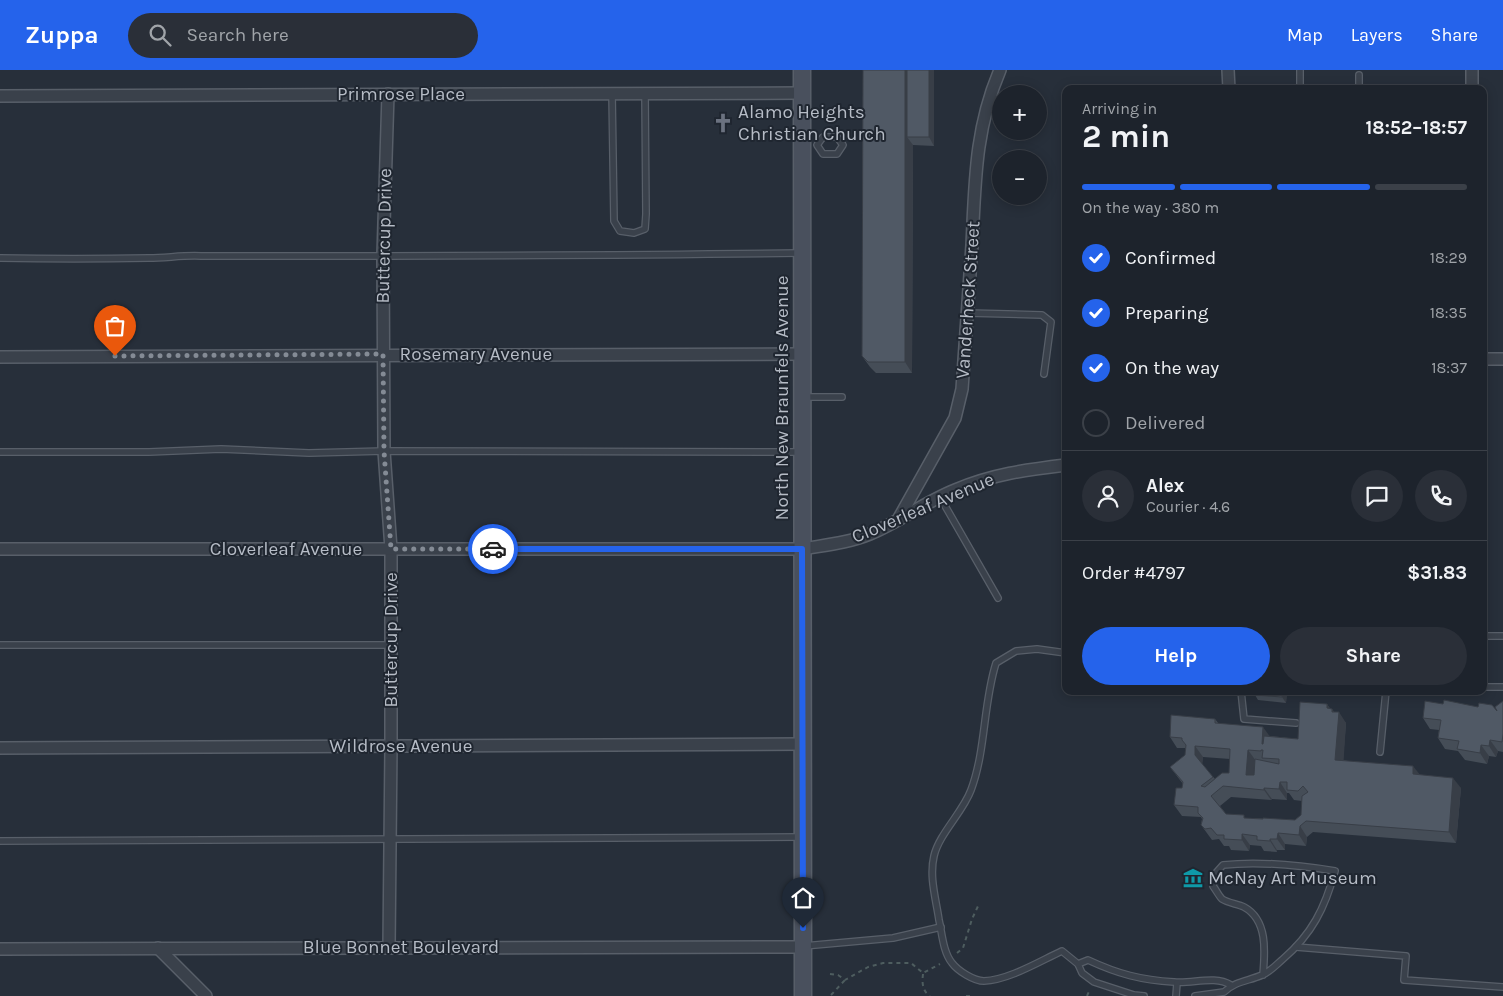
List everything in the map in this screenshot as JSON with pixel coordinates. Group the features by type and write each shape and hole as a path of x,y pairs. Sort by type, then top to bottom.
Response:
{"street":[{"name":"North New Braunfels Avenue","path":"802,70 802,93 810,146 802,253 803,996"},
{"name":"Vanderheck Street","path":"899,518 955,418 962,389 977,156 984,114 990,93 1000,70"},
{"path":"1228,70 1229,85"},
{"path":"1472,70 1472,85"},
{"name":"Primrose Place","path":"0,96 802,93"},
{"name":"Buttercup Drive","path":"388,94 383,255 383,354 384,451 391,549 389,947"},
{"name":"Rosemary Avenue","path":"0,357 383,354 802,354"},
{"path":"1487,359 1503,359"},
{"name":"Cloverleaf Avenue","path":"0,549 802,549 856,539 953,490 990,477 1012,471 1062,465"},
{"name":"Wildrose Avenue","path":"0,748 803,744"},
{"name":"Blue Bonnet Boulevard","path":"0,949 803,947"},
{"path":"158,948 206,996"}],"lane":[{"path":"1300,70 1300,85"},
{"path":"1359,75 1359,85"},
{"path":"612,93 614,221 620,231 634,233 644,229 646,214 644,93"},
{"path":"0,258 802,253"},
{"path":"967,313 1042,315 1051,322 1044,374"},
{"path":"802,397 842,397"},
{"path":"0,452 149,452 221,449 309,453 384,451 802,452"},
{"path":"940,497 998,598"},
{"path":"1487,636 1503,636"},
{"path":"0,645 391,646"},
{"path":"1062,653 1036,650 1016,651 996,664 990,682 982,743 971,790 959,815 934,854 932,876 944,944 951,963 966,975 982,981 1000,978 1062,951 1078,964 1082,973 1094,982 1134,995 1144,996"},
{"path":"1487,688 1503,687"},
{"path":"1241,695 1244,719 1296,723"},
{"path":"1380,752 1386,695"},
{"path":"0,841 803,837"},
{"path":"1195,996 1224,992 1231,985 1263,975 1296,947 1316,921 1328,895 1334,871 1298,866 1238,863 1223,864 1215,874 1213,886 1223,900 1250,911 1264,935 1265,957 1263,975"},
{"path":"803,947 893,938 941,927"},
{"path":"1296,947 1406,956 1404,980 1503,987"},
{"path":"1078,964 1088,960 1126,976 1177,982 1222,980 1231,985"},
{"path":"1176,996 1177,982"}],"path":[{"path":"953,955 963,948 979,904"},
{"path":"831,995 845,980 868,967 883,963 911,963 923,973"},
{"path":"923,973 940,964"},
{"path":"923,973 922,983 927,994 930,996"},
{"path":"830,974 838,975 845,980"},
{"path":"966,996 972,996"}],"building":[{"path":"863,70 905,70 905,362 868,362 862,356"},
{"path":"907,70 929,70 929,137 907,137"},
{"path":"1255,695 1282,695 1282,697"},
{"path":"1444,700 1478,707 1479,703 1492,705 1497,711 1495,707 1503,701 1502,742 1490,740 1489,746 1481,745 1480,753 1457,749 1459,741 1438,738 1441,720 1423,718 1425,701 1443,704"},
{"path":"1300,702 1327,704 1327,708 1332,709 1332,712 1339,712 1335,760 1413,766 1413,774 1453,778 1449,832 1306,821 1300,826 1299,835 1278,833 1277,839 1270,839 1270,841 1257,840 1257,836 1242,834 1242,840 1224,839 1224,835 1217,835 1211,828 1205,829 1201,825 1203,818 1198,813 1198,807 1174,805 1176,788 1182,788 1183,782 1170,767 1185,755 1186,745 1182,738 1170,737 1171,715 1215,719 1215,723 1263,727 1262,744 1264,736 1298,739","holes":["1195,746 1230,749 1229,773 1222,773 1205,787 1201,786 1213,777 1195,755","1248,750 1263,750 1262,758 1279,759 1279,764 1255,759 1254,775 1246,775","1280,782 1287,782 1287,790 1298,791 1303,786 1308,792 1302,796 1301,815 1295,820 1244,818 1244,815 1226,814 1211,796 1223,786 1264,790 1264,788 1279,789"]}],"way so far":[{"path":"115,356 383,354 384,451 391,549 493,549"}],"place":[{"name":"Alamo Heights Christian Church","path":"723,123"},
{"name":"McNay Art Museum","path":"1193,878"}],"route":[{"path":"493,549 802,549 803,928"}]}
